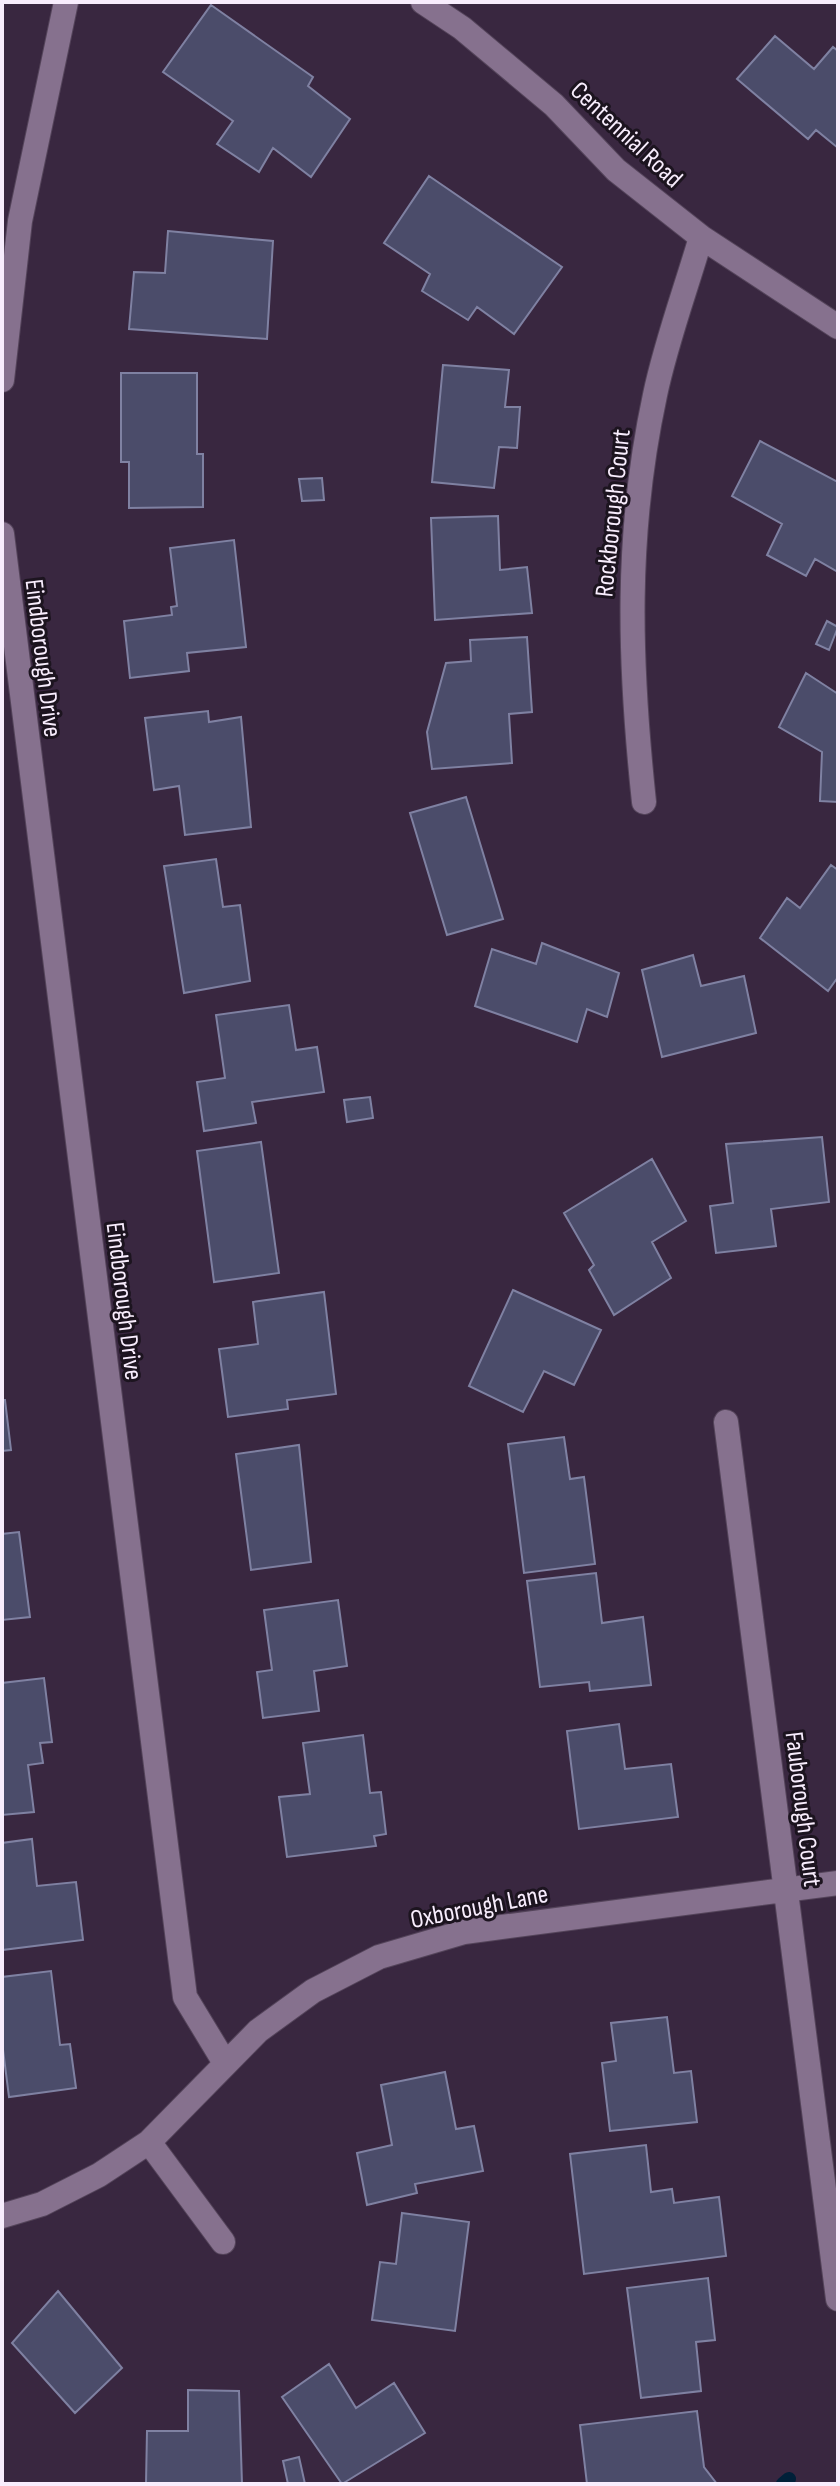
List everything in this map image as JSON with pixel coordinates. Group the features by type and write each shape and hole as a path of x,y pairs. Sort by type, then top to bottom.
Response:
{"street":[{"path":"2,380 20,221 66,2"},
{"name":"Centennial Road","path":"423,2 462,28 554,105 616,170 701,237 838,327"},
{"name":"Rockborough Court","path":"644,802 633,705 630,613 638,489 655,393 701,237"},
{"name":"Eindborough Drive","path":"2,534 185,1997 225,2063"},
{"name":"Fauborough Court","path":"726,1422 838,2299"},
{"name":"Oxborough Lane","path":"2,2216 42,2204 99,2175 149,2142 258,2031 313,1991 379,1957 464,1932 838,1883"},
{"path":"149,2142 223,2242"}],"building":[{"path":"211,5 313,77 308,86 350,119 311,177 273,148 259,172 217,144 233,121 163,72"},
{"path":"775,36 814,69 833,47 838,51 838,148 816,130 808,139 737,79"},
{"path":"429,176 562,267 514,334 477,307 468,320 422,291 430,274 384,243"},
{"path":"168,231 273,241 267,339 129,329 134,272 165,273"},
{"path":"443,365 509,370 505,407 520,407 517,448 499,447 494,488 432,482"},
{"path":"121,373 197,373 197,454 203,454 203,507 129,508 129,462 121,462"},
{"path":"760,441 838,482 838,572 815,559 806,576 767,555 782,524 732,496"},
{"path":"322,478 324,500 302,501 299,479"},
{"path":"498,516 500,570 527,567 532,613 435,620 431,518"},
{"path":"234,540 246,647 187,653 189,671 130,678 124,621 172,615 171,607 177,606 170,548"},
{"path":"827,621 838,627 829,650 816,644"},
{"path":"527,637 532,712 509,714 512,763 432,769 427,732 446,663 471,661 470,640"},
{"path":"806,673 838,694 838,802 820,801 822,752 779,727"},
{"path":"208,711 209,722 241,717 251,827 185,835 179,786 154,790 145,718"},
{"path":"466,797 503,919 447,935 410,813"},
{"path":"216,859 223,907 240,905 250,981 184,993 164,866"},
{"path":"831,865 838,870 838,977 828,991 760,938 787,898 800,908"},
{"path":"542,943 619,973 607,1017 587,1009 577,1042 475,1006 492,949 536,964"},
{"path":"693,955 701,986 744,976 756,1033 662,1057 642,970"},
{"path":"289,1005 296,1050 317,1047 324,1092 252,1102 256,1123 204,1131 197,1082 225,1078 216,1015"},
{"path":"370,1097 373,1118 347,1122 344,1100"},
{"path":"822,1137 829,1202 771,1209 776,1246 716,1253 710,1206 733,1203 726,1144"},
{"path":"261,1142 279,1273 214,1282 197,1151"},
{"path":"652,1159 686,1221 652,1242 671,1278 614,1315 589,1270 594,1265 564,1213"},
{"path":"513,1290 601,1330 574,1385 544,1371 523,1412 469,1386"},
{"path":"324,1292 336,1394 287,1400 288,1409 228,1417 219,1349 258,1344 253,1302"},
{"path":"2,1400 5,1400 11,1450 2,1451"},
{"path":"564,1437 570,1479 584,1477 595,1564 524,1573 508,1444"},
{"path":"299,1445 311,1562 251,1570 236,1454"},
{"path":"19,1532 30,1617 2,1620 2,1534"},
{"path":"596,1573 602,1623 643,1617 651,1685 590,1691 589,1682 540,1687 527,1581"},
{"path":"338,1600 347,1666 314,1671 319,1711 263,1718 257,1672 272,1670 264,1610"},
{"path":"44,1678 52,1742 40,1743 43,1763 28,1765 34,1812 2,1815 2,1683"},
{"path":"619,1724 625,1769 671,1764 678,1817 579,1829 567,1731"},
{"path":"363,1735 370,1793 381,1792 386,1834 374,1836 376,1846 287,1857 279,1797 310,1794 303,1743"},
{"path":"32,1839 37,1886 76,1882 83,1940 2,1950 2,1843"},
{"path":"51,1971 60,2045 70,2044 76,2088 9,2097 2,2042 2,1977"},
{"path":"667,2017 674,2073 691,2071 697,2122 610,2131 602,2063 616,2061 611,2023"},
{"path":"445,2072 456,2129 474,2126 483,2171 415,2184 417,2193 367,2205 357,2153 392,2145 381,2085"},
{"path":"646,2145 651,2192 672,2189 674,2203 719,2197 726,2256 584,2274 570,2154"},
{"path":"402,2213 469,2222 455,2331 372,2320 380,2262 396,2264"},
{"path":"708,2278 715,2340 696,2342 701,2391 641,2398 627,2288"},
{"path":"58,2291 122,2368 75,2413 12,2343"},
{"path":"329,2364 356,2408 394,2383 425,2433 342,2484 282,2397"},
{"path":"188,2390 239,2391 242,2484 146,2484 147,2431 188,2431"},
{"path":"697,2411 704,2467 717,2484 587,2484 580,2425"},
{"path":"299,2457 305,2484 288,2484 283,2461"}],"waterway":[{"path":"783,2484 789,2479"}]}
